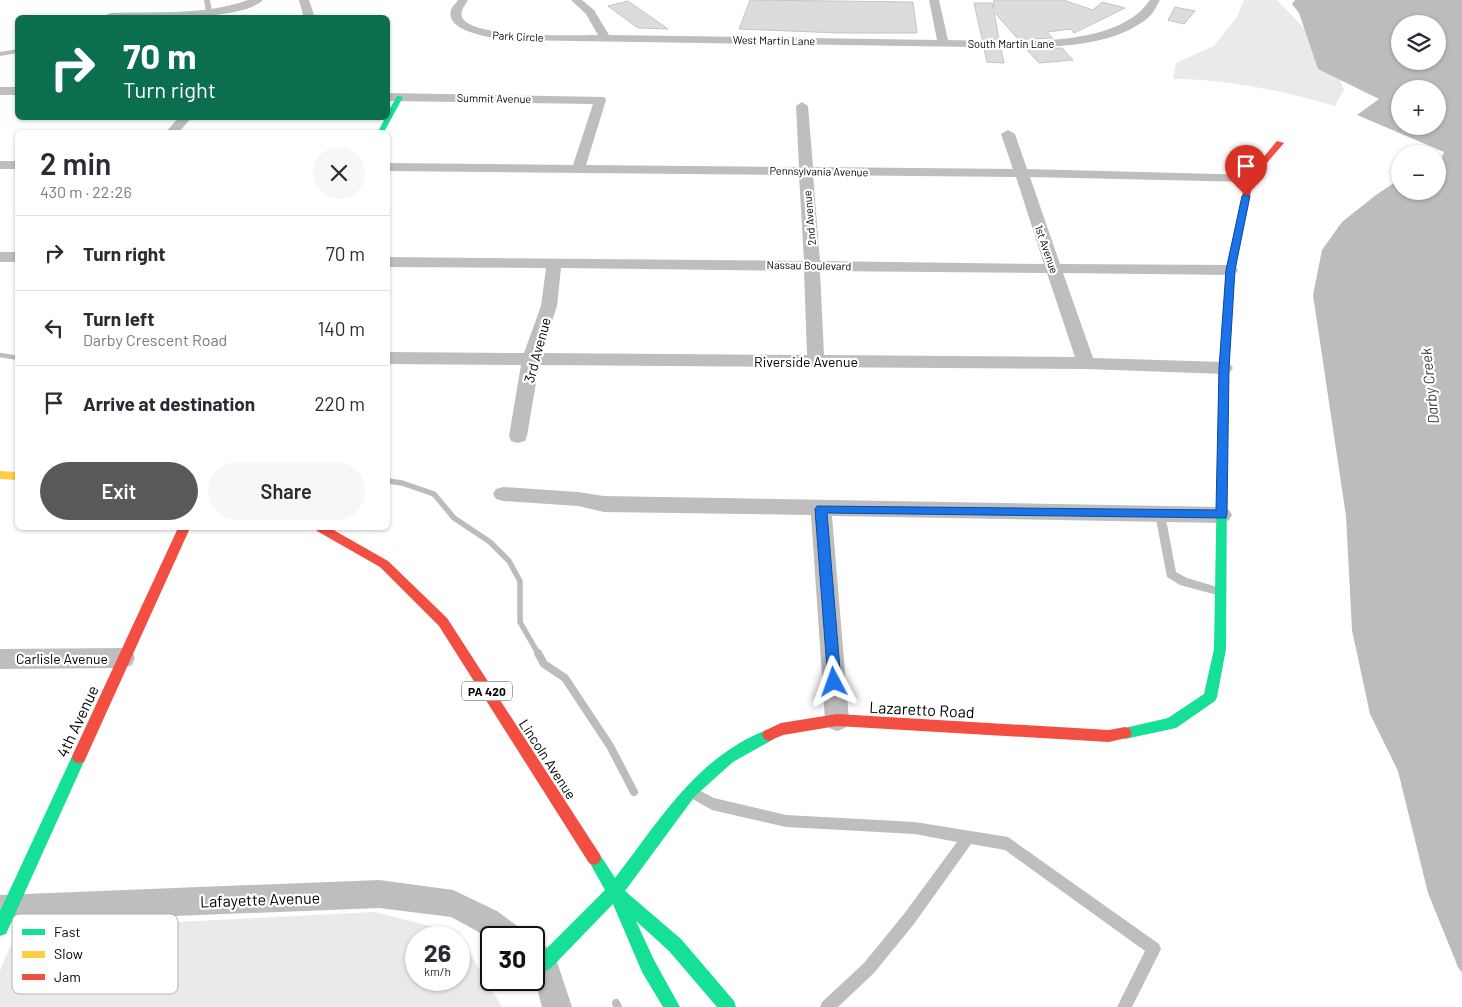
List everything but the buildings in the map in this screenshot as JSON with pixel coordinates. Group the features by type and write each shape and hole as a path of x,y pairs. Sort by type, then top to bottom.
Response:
{"street":[{"path":"110,14 209,10 230,8 258,0"},
{"path":"304,0 309,15"},
{"name":"Park Circle","path":"463,0 457,8 459,20 464,26 482,33 513,37 604,38"},
{"path":"576,0 590,12 604,38"},
{"path":"934,0 943,42"},
{"name":"South Martin Lane","path":"943,42 1028,45 1079,40 1128,25 1144,16 1155,0"},
{"name":"West Martin Lane","path":"604,38 943,42"},
{"path":"0,91 15,91"},
{"name":"Summit Avenue","path":"393,97 600,100 578,169"},
{"name":"2nd Avenue","path":"802,106 816,361"},
{"path":"174,130 182,120"},
{"name":"1st Avenue","path":"1008,134 1086,363"},
{"path":"1250,178 1280,143"},
{"path":"0,165 15,165"},
{"name":"Pennsylvania Avenue","path":"390,167 1021,173 1250,178"},
{"name":"Lazaretto Road","path":"615,891 690,791 728,758 781,729 837,720 1109,736 1171,724 1210,697 1220,650 1224,368 1230,270 1250,178"},
{"path":"0,257 15,257"},
{"name":"Nassau Boulevard","path":"390,262 1230,270"},
{"name":"3rd Avenue","path":"518,436 531,358 549,306 554,263"},
{"name":"Riverside Avenue","path":"390,358 1086,363 1224,368"},
{"path":"0,476 15,476"},
{"path":"503,494 578,498 604,504 1222,514"},
{"path":"821,509 837,720"},
{"name":"4th Avenue","path":"3,915 183,530"},
{"name":"Lincoln Avenue","path":"324,530 384,564 443,622 615,891"},
{"name":"Carlisle Avenue","path":"0,658 124,658"},
{"path":"545,954 615,891"},
{"name":"PA 420","path":"615,891 648,966 672,1007"},
{"name":"PA 420","path":"615,891 675,945 728,1007"},
{"name":"Lafayette Avenue","path":"21,914 379,894 453,904 494,926"},
{"path":"545,975 557,1007"}],"lane":[{"path":"0,54 15,52"},
{"path":"1160,514 1171,574 1184,582 1220,592"},
{"path":"690,791 712,804 786,821 915,828 1008,844 1154,949 1124,1007"},
{"path":"827,1007 869,968 908,919 968,837"}],"shaded area":[{"path":"1244,0 1277,0 1331,56 1344,90 1335,106 1255,87 1214,81 1173,79 1176,63 1214,46 1237,17"},
{"path":"375,912 430,926 405,926 405,991 470,991 470,953 480,970 480,991 492,991 502,1007 0,1007 0,971 12,942 12,994 178,994 178,922"}],"water":[{"name":"Darby Creek","path":"1295,0 1462,0 1462,973 1428,893 1398,771 1370,714 1352,630 1346,516 1313,295 1322,250 1342,222 1376,195 1391,185 1391,200 1446,200 1446,145 1428,145 1404,135 1446,135 1446,80 1391,80 1391,129 1357,115 1379,99 1318,69 1299,13 1292,4"}],"waterway":[{"path":"0,355 15,358"},
{"path":"390,481 402,483 434,494 454,518 490,542 509,561 520,581 520,622 539,655"},
{"path":"538,653 544,664 565,678 610,746 634,792"},
{"path":"616,1003 618,1007"}],"traffic: fast":[{"path":"390,114 399,97"},
{"path":"382,130 387,120"},
{"path":"1125,733 1171,724 1210,697 1220,649 1222,478"},
{"path":"545,962 615,891 690,791 728,757 769,735"},
{"path":"0,928 79,757"},
{"path":"594,858 615,891 648,966 672,1007"},
{"path":"621,897 675,945 728,1007"}],"traffic: slow":[{"path":"0,475 15,476"}],"traffic: jam":[{"path":"1222,478 1224,368 1230,270 1250,178 1280,143"},
{"path":"79,757 183,530"},
{"path":"324,530 384,564 443,622 594,858"},
{"path":"769,735 781,729 837,720 1109,736 1125,733"}],"route":[{"path":"834,682 821,509 1222,514 1224,368 1230,270 1246,196"}]}
